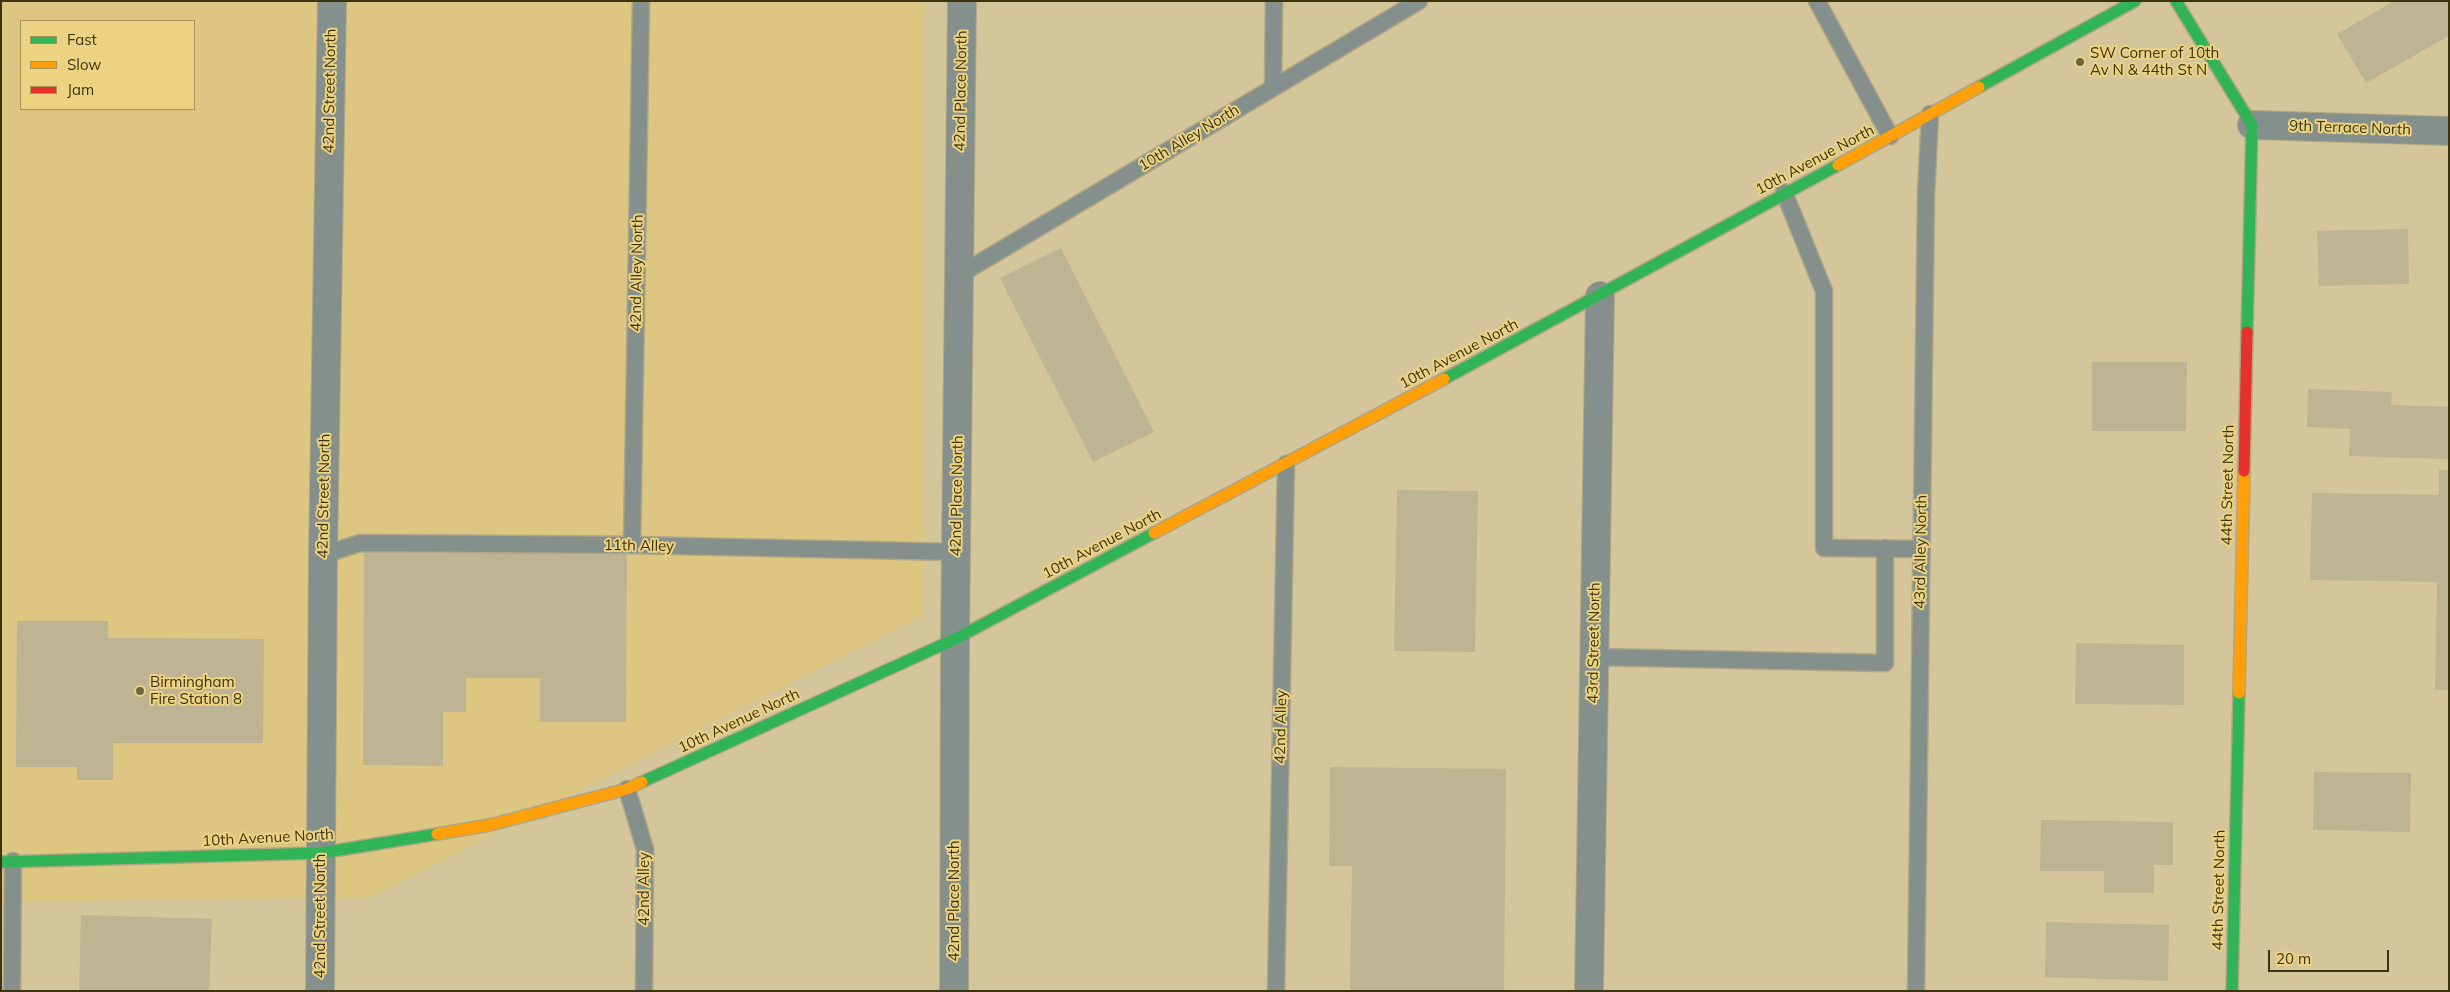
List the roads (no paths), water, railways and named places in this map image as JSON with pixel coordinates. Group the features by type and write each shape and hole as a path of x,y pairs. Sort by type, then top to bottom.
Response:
{"street":[{"name":"42nd Street North","path":"320,991 323,555 332,1"},
{"name":"42nd Place North","path":"954,991 955,639 962,1"},
{"name":"10th Avenue North","path":"7,862 321,853 490,825 627,789 955,639 1600,296 1784,192 2136,1"},
{"path":"2176,1 2252,125"},
{"name":"9th Terrace North","path":"2252,125 2449,131"},
{"name":"44th Street North","path":"2232,991 2252,125"},
{"name":"43rd Street North","path":"1589,991 1600,296"}],"lane":[{"name":"42nd Alley North","path":"632,545 641,1"},
{"path":"1273,88 1274,1"},
{"name":"10th Alley North","path":"959,275 1419,1"},
{"path":"1817,1 1890,136"},
{"name":"43rd Alley North","path":"1916,991 1926,194 1930,114"},
{"path":"1784,192 1824,291 1824,548 1921,549"},
{"name":"42nd Alley","path":"1276,991 1286,464"},
{"name":"11th Alley","path":"323,555 360,543 632,545 956,552"},
{"path":"1594,657 1885,664 1885,548"},
{"name":"42nd Alley","path":"627,789 645,849 644,991"},
{"path":"7,862 12,991"}],"place":[{"name":"SW Corner of 10th Av N & 44th St N","path":"2080,62"},
{"name":"Birmingham Fire Station 8","path":"140,691"}]}
